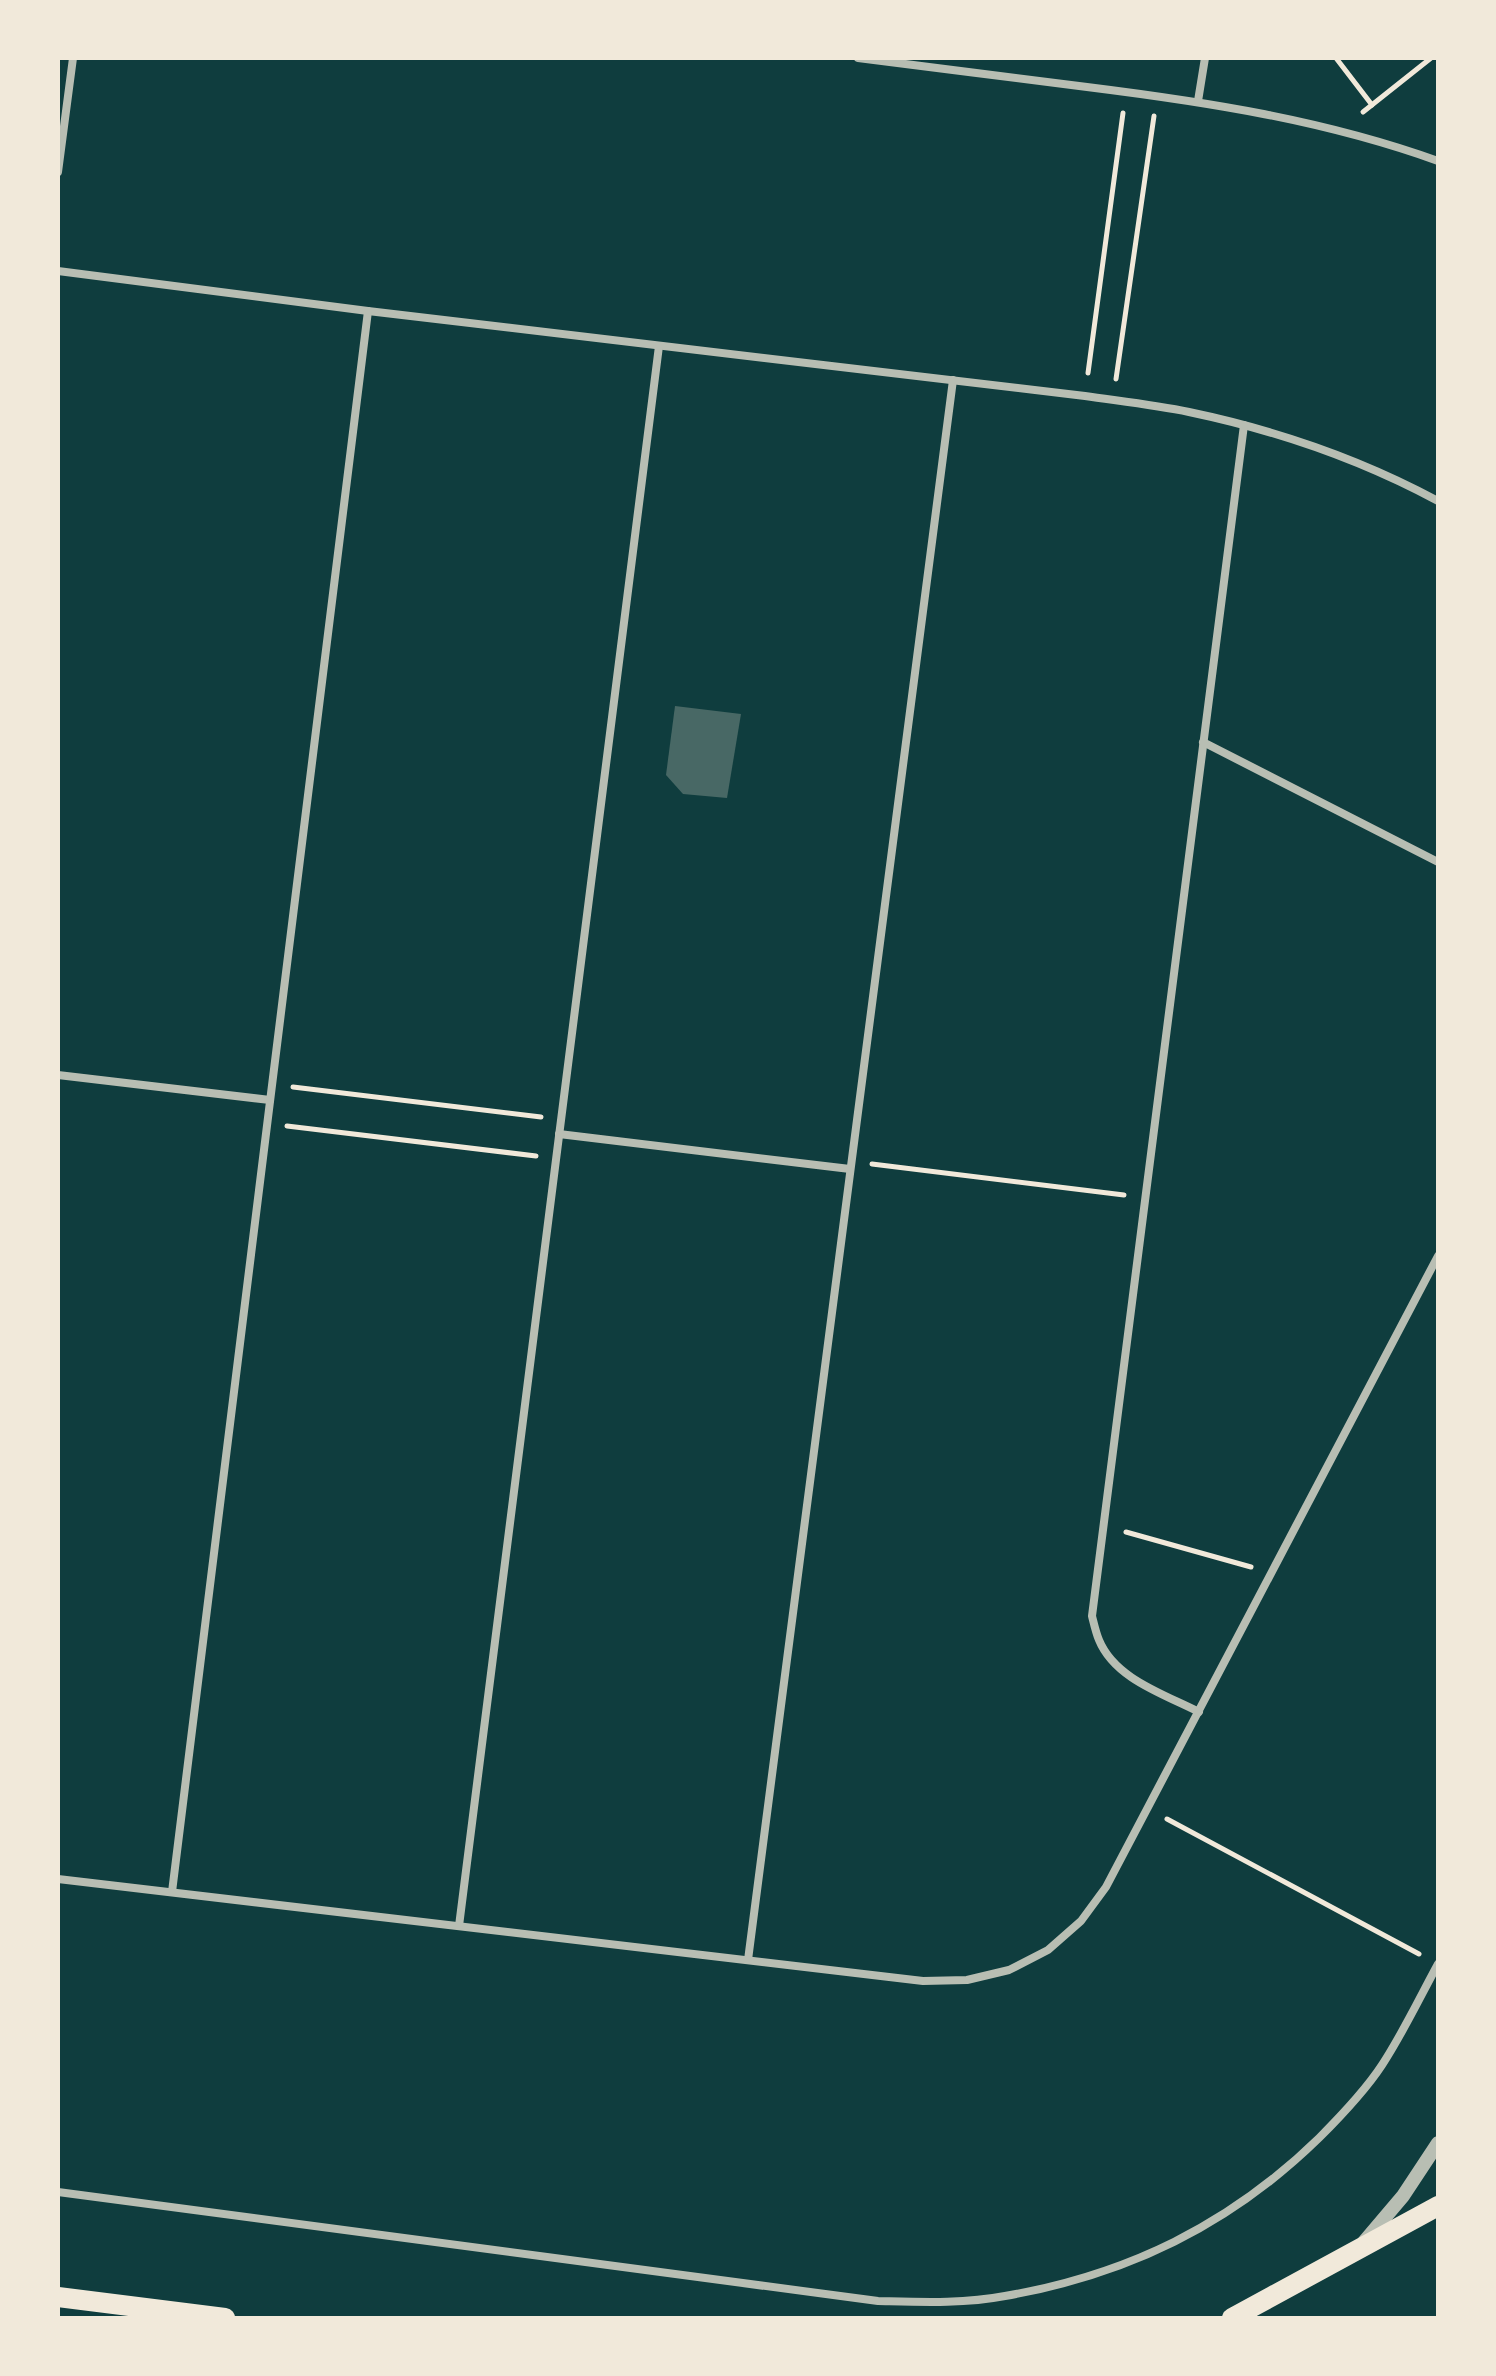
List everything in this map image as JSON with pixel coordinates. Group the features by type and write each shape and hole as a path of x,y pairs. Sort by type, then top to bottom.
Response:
{"main road":[{"path":"1232,2318 1438,2206"},
{"path":"58,2297 225,2318"}],"street":[{"path":"58,172 73,58"},
{"path":"858,58 1198,101 1341,131 1438,161"},
{"path":"1198,101 1205,58"},
{"path":"58,271 1187,411 1244,425 1351,460 1438,501"},
{"path":"172,1892 368,311"},
{"path":"459,1926 659,346"},
{"path":"748,1960 953,380"},
{"path":"1199,1712 1134,1679 1114,1663 1099,1641 1092,1616 1244,425"},
{"path":"1203,742 1438,862"},
{"path":"58,1075 270,1100"},
{"path":"559,1134 851,1165"},
{"path":"58,1879 923,1981 967,1980 1009,1970 1048,1950 1081,1921 1106,1887 1438,1256"},
{"path":"58,2192 878,2301 940,2302 1018,2294 1063,2285 1123,2266 1180,2241 1249,2198 1291,2165 1339,2118 1382,2065 1438,1964"},
{"path":"1359,2247 1403,2196 1438,2143"}],"path":[{"path":"1336,58 1372,105"},
{"path":"1341,131 1431,58"},
{"path":"1085,396 1126,92"},
{"path":"1113,400 1157,95"},
{"path":"272,1085 561,1119"},
{"path":"267,1123 557,1158"},
{"path":"851,1165 1145,1197"},
{"path":"1102,1525 1272,1572"},
{"path":"1149,1809 1438,1964"}],"building":[{"path":"675,706 741,714 727,798 683,794 666,775"}]}
